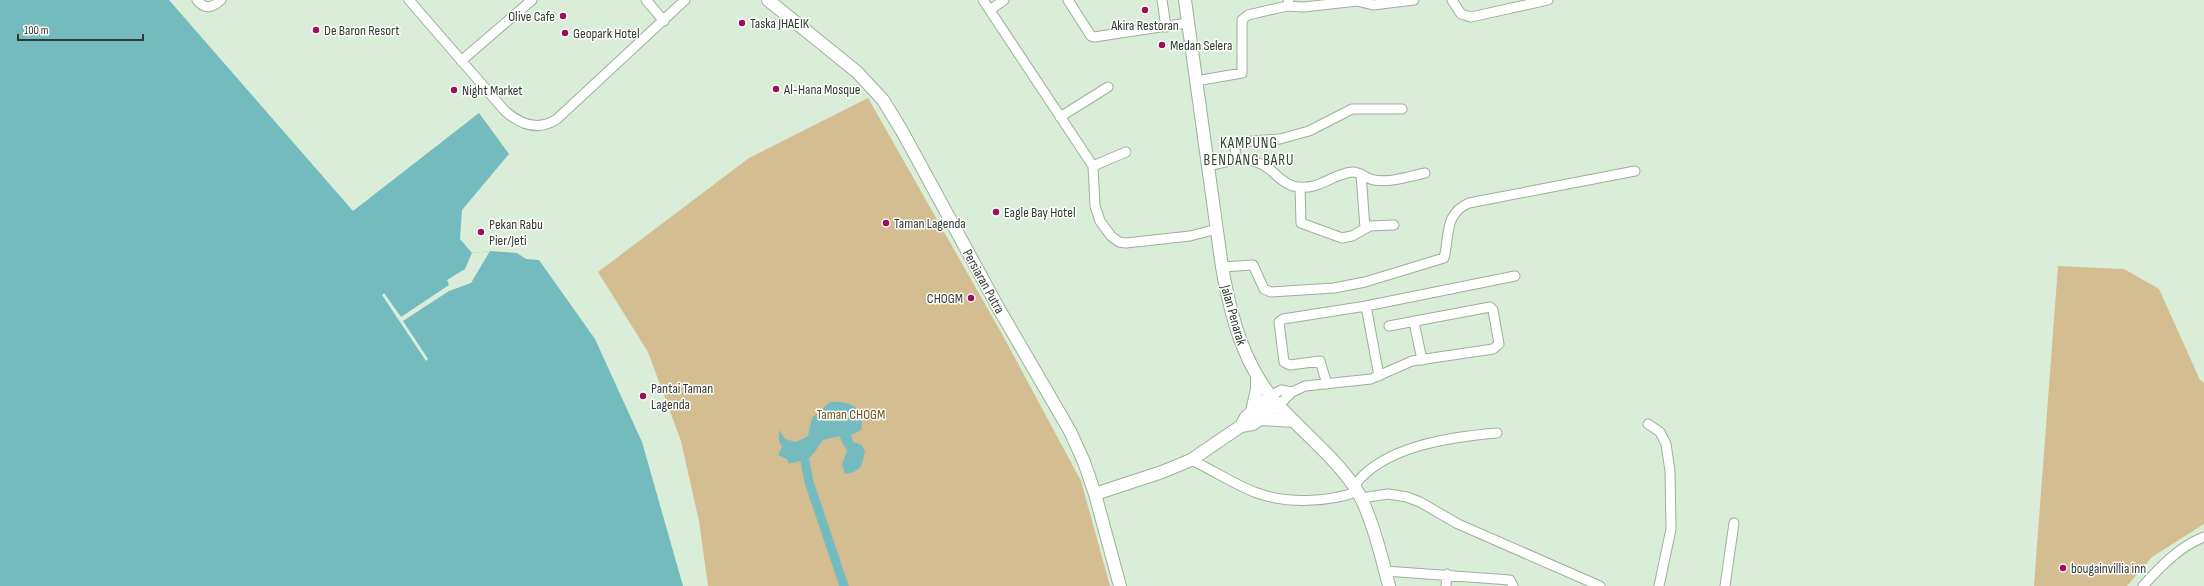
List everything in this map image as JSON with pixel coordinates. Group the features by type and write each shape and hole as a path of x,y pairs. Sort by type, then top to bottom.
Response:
{"main road":[{"name":"Persiaran Putra","path":"768,0 857,72 883,100 999,309 1070,431 1084,462 1095,494 1120,586"},
{"name":"Jalan Penarak","path":"1185,0 1222,267 1231,314 1257,378 1357,492 1386,571 1389,586"},
{"path":"1256,415 1257,378"},
{"path":"1256,415 1275,400"},
{"path":"1095,494 1162,472 1192,460 1241,426 1246,416 1256,415 1294,421"}],"street":[{"path":"197,0 207,8 212,7 221,0"},
{"path":"409,0 505,111 520,122 534,126 550,123 664,21 685,0"},
{"path":"646,0 664,21"},
{"path":"983,0 1093,166 1095,206 1100,221 1111,236 1118,242 1126,243 1190,236 1217,229"},
{"path":"990,10 1004,0"},
{"path":"1068,0 1091,36 1094,37 1187,23"},
{"path":"1162,0 1166,27"},
{"path":"1196,81 1242,73 1242,20 1248,15 1288,3 1304,7 1357,1 1373,5 1414,0"},
{"path":"1452,0 1461,14 1471,17 1548,0"},
{"path":"461,61 526,2"},
{"path":"1060,118 1108,87"},
{"path":"1236,160 1235,148 1240,142 1280,138 1309,131 1352,109 1402,109"},
{"path":"1093,166 1126,152"},
{"path":"1208,166 1236,160 1260,162 1287,184 1300,188 1315,187 1349,172 1361,174 1374,180 1384,181 1426,173"},
{"path":"1222,267 1253,265 1264,289 1271,292 1334,288 1365,282 1444,258 1453,214 1459,207 1469,203 1635,171"},
{"path":"1361,174 1365,228"},
{"path":"1300,188 1301,223 1342,238 1352,236 1365,228 1378,224 1394,225"},
{"path":"1327,384 1320,361 1290,365 1284,362 1279,322 1283,319 1366,306 1515,276"},
{"path":"1366,306 1379,376"},
{"path":"1275,400 1305,386 1359,381 1379,376 1412,361 1494,349 1499,344 1493,310 1490,307 1389,326"},
{"path":"1414,322 1422,360"},
{"path":"1648,424 1660,432 1666,444 1670,471 1671,529 1658,586"},
{"path":"1357,492 1363,474 1376,463 1396,454 1446,440 1497,433"},
{"path":"1192,460 1257,493 1274,497 1320,500 1357,492 1406,496 1420,502 1458,524 1600,586"},
{"path":"1725,586 1734,523"},
{"path":"2143,586 2165,563 2183,548 2204,537"},
{"path":"1386,571 1447,574 1510,580 1513,586"},
{"path":"1446,586 1447,574"}],"green space":[{"name":"Taman CHOGM","path":"868,98 1002,334 1081,481 1110,586 708,586 699,521 681,441 648,352 598,272 749,158"},
{"path":"2058,266 2124,269 2159,289 2200,380 2204,383 2204,524 2152,557 2127,586 2034,586"}],"water":[{"path":"0,0 169,0 353,211 479,113 509,154 462,210 460,239 472,253 490,251 517,253 526,259 539,260 595,339 642,442 683,586 0,586"},
{"path":"830,402 850,404 859,411 862,422 861,430 851,435 853,442 862,445 865,452 860,468 845,474 842,464 847,451 839,436 823,440 807,460 789,464 787,459 778,455 782,447 779,441 779,430 785,439 796,442 808,436 812,418"}],"pier":[{"path":"490,251 471,283 449,291 403,321 428,359 426,361 382,295 384,293 401,317 449,285 447,280 465,269 472,253"}],"waterway":[{"path":"805,461 809,482 844,586"}],"place":[{"name":"Akira Restoran","path":"1145,10"},
{"name":"Olive Cafe","path":"563,16"},
{"name":"Taska JHAEIK","path":"742,23"},
{"name":"De Baron Resort","path":"316,30"},
{"name":"Geopark Hotel","path":"565,33"},
{"name":"Medan Selera","path":"1162,45"},
{"name":"Al-Hana Mosque","path":"776,89"},
{"name":"Night Market","path":"454,90"},
{"name":"Eagle Bay Hotel","path":"996,212"},
{"name":"Taman Lagenda","path":"886,223"},
{"name":"Pekan Rabu Pier/Jeti","path":"481,232"},
{"name":"CHOGM","path":"971,298"},
{"name":"Pantai Taman Lagenda","path":"643,396"},
{"name":"bougainvillia inn","path":"2063,568"}],"district":[{"name":"KAMPUNG BENDANG BARU","path":"1249,152"}]}
